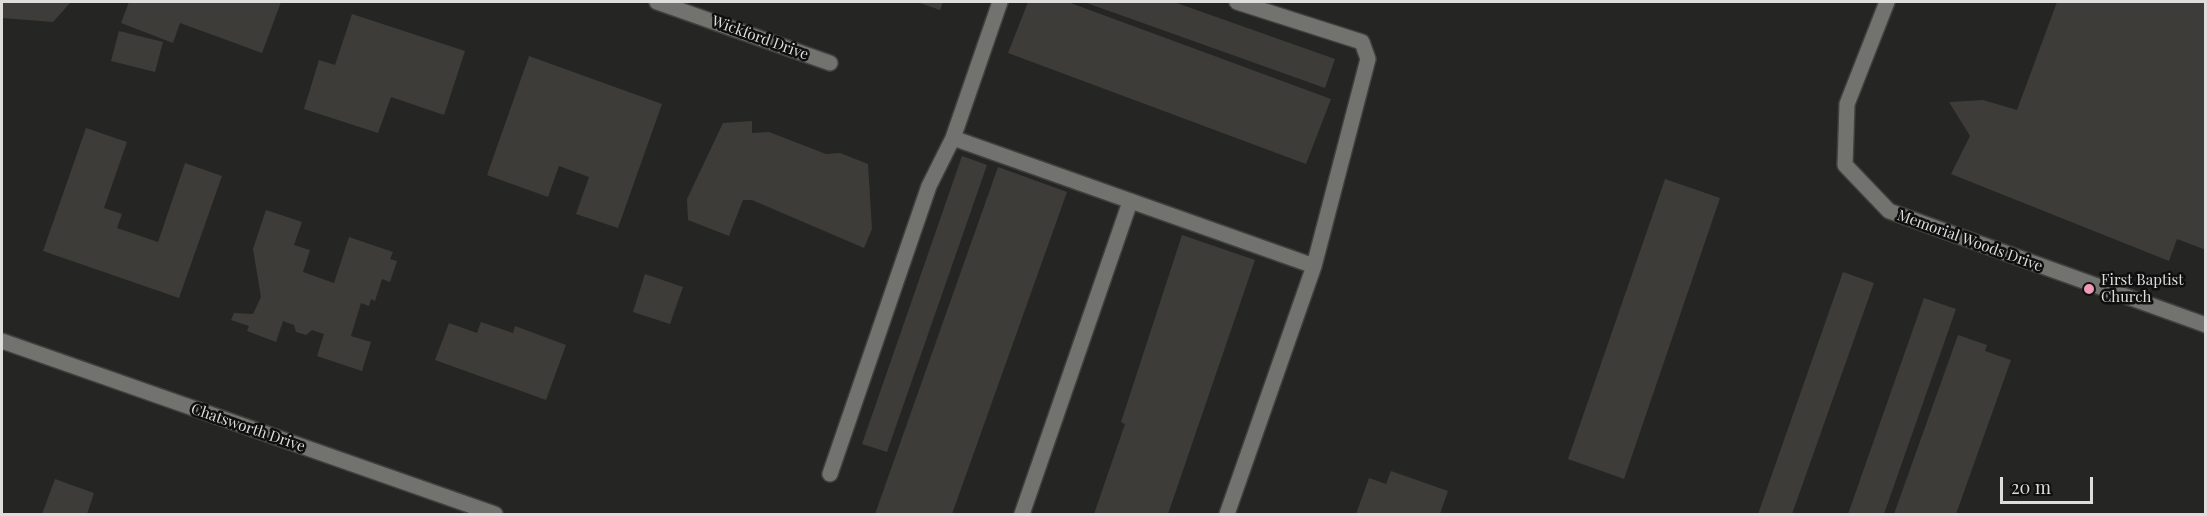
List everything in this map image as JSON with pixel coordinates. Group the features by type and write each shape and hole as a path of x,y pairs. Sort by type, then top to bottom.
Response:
{"street":[{"name":"Wickford Drive","path":"657,2 830,63"},
{"path":"830,474 929,186 953,138 1000,2"},
{"path":"1227,514 1314,266 1368,59 1362,42 1237,2"},
{"name":"Memorial Woods Drive","path":"1887,2 1847,104 1845,165 1888,211 2205,325"},
{"path":"953,138 1314,266"},
{"path":"1022,514 1130,202"},
{"name":"Chatsworth Drive","path":"2,341 495,514"}],"building":[{"path":"2,2 71,2 53,22 2,18"},
{"path":"129,2 281,2 262,53 180,23 173,43 121,23"},
{"path":"917,2 943,2 940,10"},
{"path":"1028,2 1068,2 1331,99 1306,164 1008,53"},
{"path":"1084,2 1174,2 1335,59 1325,88"},
{"path":"2057,2 2206,2 2206,250 2177,239 2169,261 1951,174 1970,136 1949,102 1983,100 2017,110"},
{"path":"352,14 465,51 444,115 391,97 378,133 304,109 319,60 335,65"},
{"path":"119,31 163,42 155,72 111,61"},
{"path":"529,56 662,104 618,228 576,214 589,177 559,166 548,197 487,175"},
{"path":"752,121 752,133 769,132 826,154 840,153 868,164 872,229 864,248 752,200 743,200 729,236 688,220 687,199 723,123"},
{"path":"86,128 127,142 104,208 122,214 117,228 158,242 185,163 222,176 179,298 43,251"},
{"path":"962,156 987,165 887,452 862,444"},
{"path":"998,167 1067,192 952,514 875,514"},
{"path":"1665,179 1720,198 1624,479 1568,459"},
{"path":"266,210 302,222 294,245 310,250 303,272 334,283 349,237 393,252 390,259 397,261 390,282 382,279 375,301 371,299 369,306 361,303 351,336 371,342 362,371 317,356 324,334 312,330 306,335 296,332 294,325 283,321 276,342 247,331 249,326 231,320 234,313 253,314 261,297 253,249"},
{"path":"1182,235 1255,260 1168,514 1094,514 1125,424 1121,422"},
{"path":"1843,272 1874,283 1792,514 1758,514"},
{"path":"645,274 683,287 670,324 633,312"},
{"path":"1924,298 1956,309 1884,514 1848,514"},
{"path":"481,322 513,333 515,326 566,345 546,400 435,360 449,323 477,333"},
{"path":"1958,335 1987,345 1985,351 2011,360 1956,514 1894,514"},
{"path":"1391,471 1448,491 1440,514 1356,514 1369,478 1386,484"},
{"path":"55,479 94,493 87,514 42,514"}],"place":[{"name":"First Baptist Church","path":"2089,289"}]}
